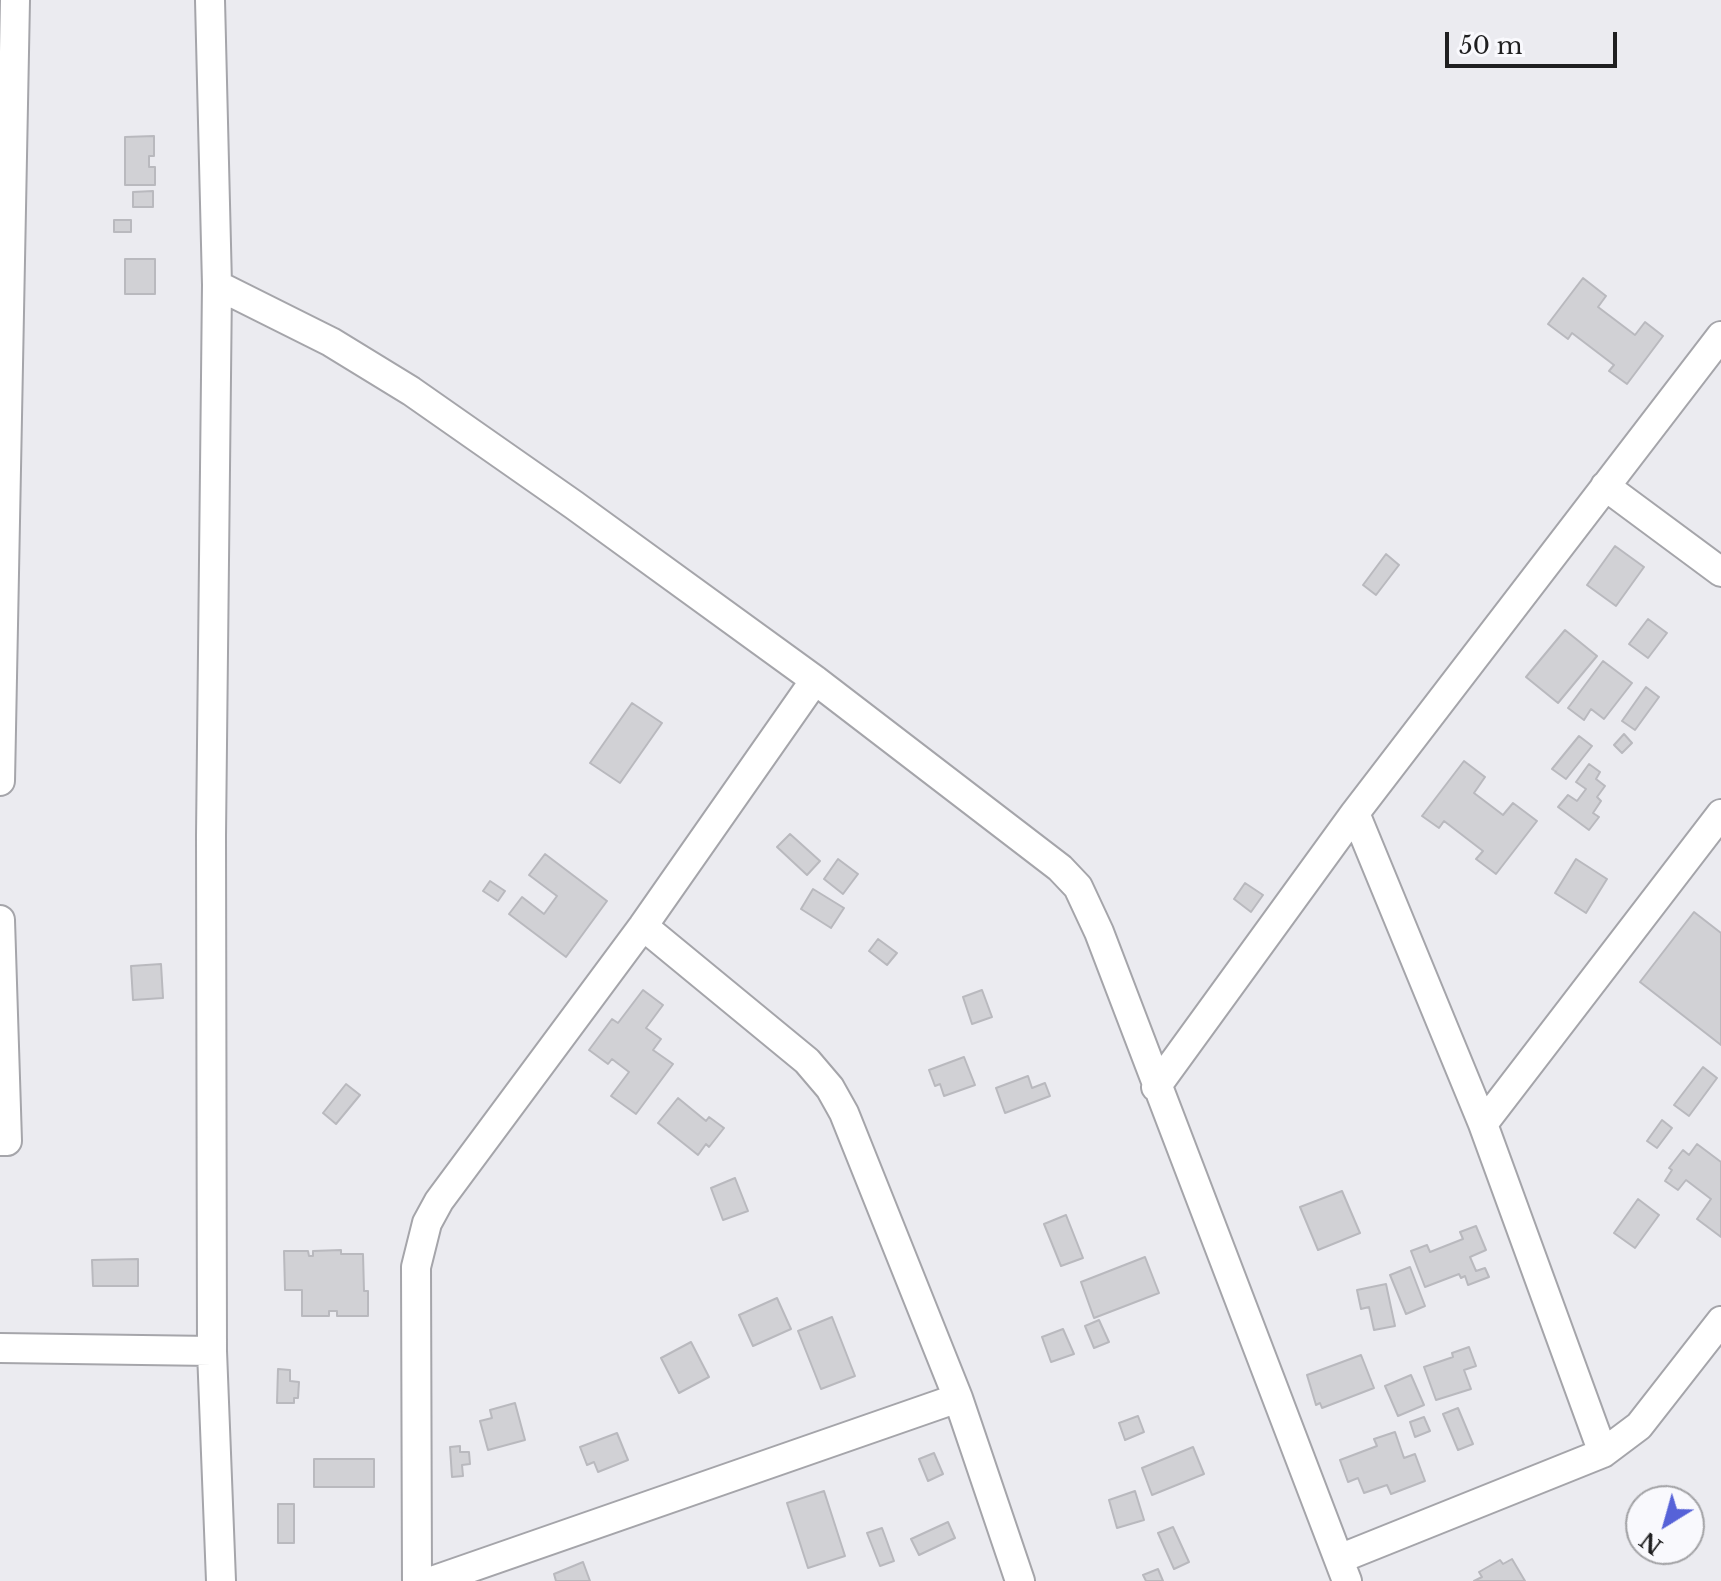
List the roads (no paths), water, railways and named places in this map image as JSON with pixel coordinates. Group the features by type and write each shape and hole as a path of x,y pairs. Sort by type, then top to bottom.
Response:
{"street":[{"path":"0,781 6,121 15,0"},
{"path":"210,0 217,285 211,835 212,1351 221,1581"},
{"path":"217,285 331,342 411,391 815,680 1060,868 1078,887 1099,932 1343,1570 1603,1453 1639,1426 1721,1321"},
{"path":"1156,1087 1355,813 1721,336"},
{"path":"1605,486 1721,572"},
{"path":"417,1581 416,1267 427,1223 439,1201 643,926 815,680"},
{"path":"1355,813 1483,1124 1603,1453"},
{"path":"1483,1124 1721,814"},
{"path":"0,920 7,1141 0,1141"},
{"path":"643,926 807,1061 830,1088 844,1113 958,1398 1020,1581"},
{"path":"0,1348 212,1351"},
{"path":"432,1581 958,1398"}]}
